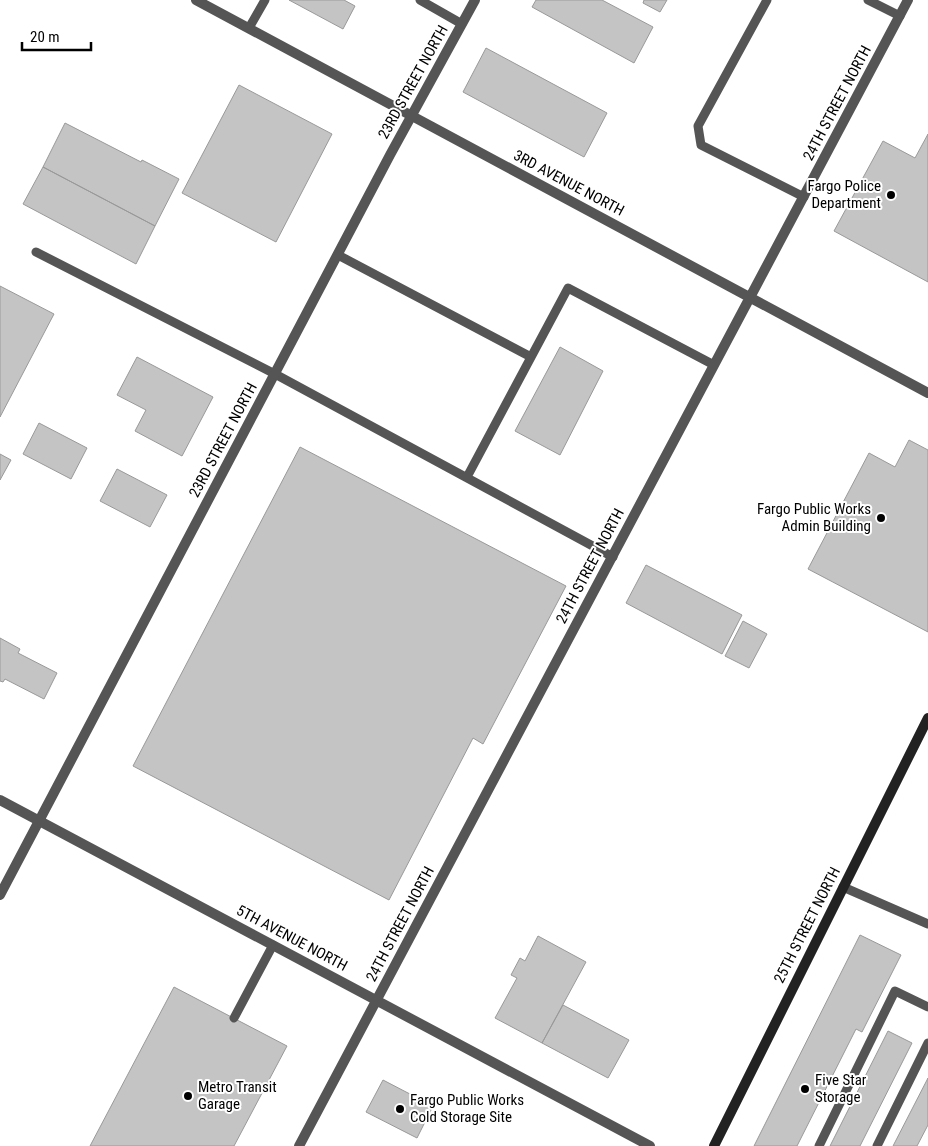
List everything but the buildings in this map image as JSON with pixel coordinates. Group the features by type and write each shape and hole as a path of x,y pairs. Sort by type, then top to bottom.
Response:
{"main road":[{"name":"25TH STREET NORTH","path":"714,1146 928,718"}],"street":[{"name":"3RD AVENUE NORTH","path":"196,0 928,393"},
{"name":"23RD STREET NORTH","path":"0,895 411,116 475,0"},
{"name":"24TH STREET NORTH","path":"299,1146 908,0"},
{"name":"5TH AVENUE NORTH","path":"0,800 650,1146"}],"lane":[{"path":"249,28 264,0"},
{"path":"420,0 462,24"},
{"path":"767,0 698,126 701,145 804,197"},
{"path":"868,0 900,16"},
{"path":"36,252 275,374 612,556"},
{"path":"338,255 531,357"},
{"path":"466,477 568,288 714,365"},
{"path":"843,887 928,924"},
{"path":"234,1018 273,945"},
{"path":"819,1146 895,991 928,1007"},
{"path":"877,1146 928,1043"}],"place":[{"name":"Fargo Police Department","path":"891,195"},
{"name":"Fargo Public Works Admin Building","path":"881,518"},
{"name":"Five Star Storage","path":"805,1089"},
{"name":"Metro Transit Garage","path":"188,1096"},
{"name":"Fargo Public Works Cold Storage Site","path":"400,1109"}]}
